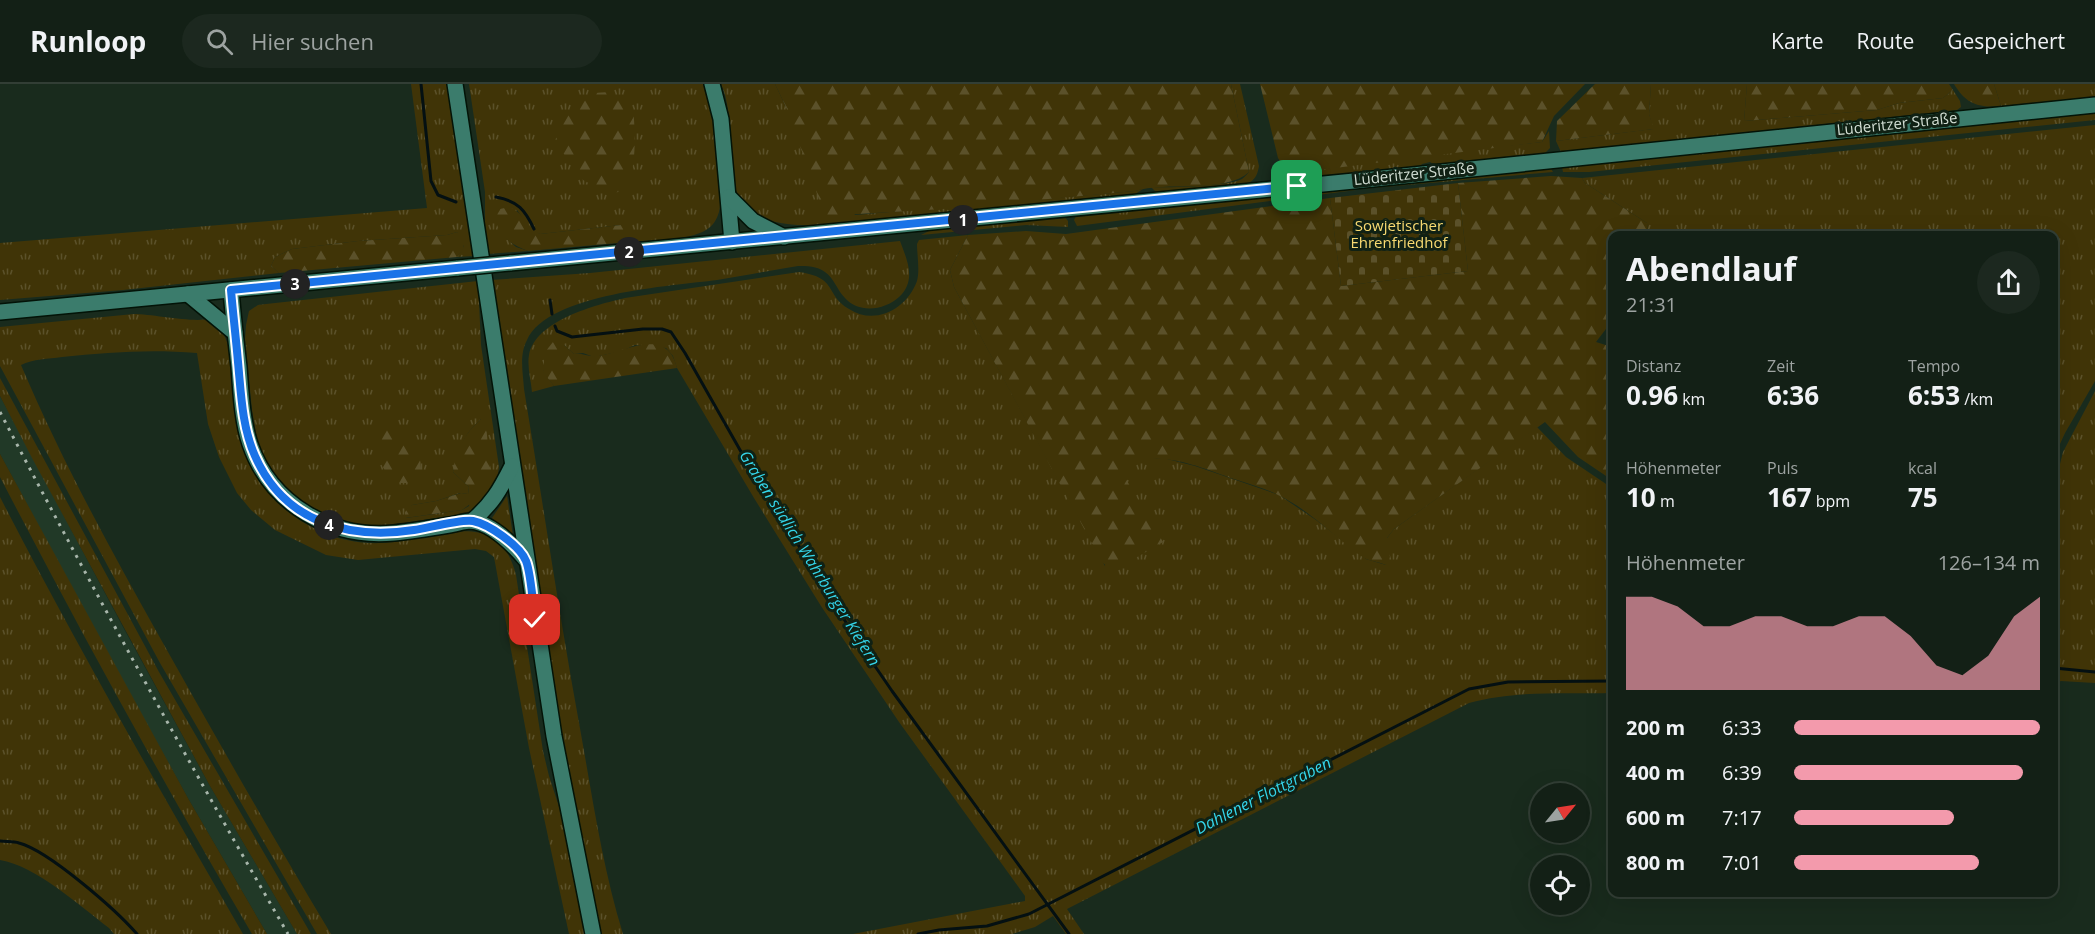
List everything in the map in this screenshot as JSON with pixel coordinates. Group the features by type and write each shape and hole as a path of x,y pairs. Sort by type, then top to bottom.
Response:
{"main road":[{"path":"455,84 554,736 593,934"},
{"path":"712,84 721,119 732,242"},
{"name":"Lüderitzer Straße","path":"0,312 784,237 2095,105"},
{"path":"729,196 753,221 784,237"},
{"path":"231,290 242,396 250,444 268,479 292,504 324,523 361,533 396,533 472,521 494,500 512,466"},
{"path":"188,294 235,333"},
{"path":"472,521 512,543 526,560"}],"shaded area":[{"path":"0,396 210,786 297,934 267,934 101,642 0,454"}],"green space":[{"path":"411,84 448,84 474,256 457,257 464,247 457,232 447,235 358,241 292,249 275,257 271,266 279,273 123,290 0,300 0,243 427,208"},
{"path":"469,84 705,84 715,129 720,167 720,200 716,220 698,234 629,242 631,238 621,225 540,234 531,230 517,210 506,238 516,247 528,251 488,254 485,234 485,192"},
{"path":"721,84 775,84 786,107 855,215 1143,189 1135,194 827,225 778,223 755,214 746,207 736,190 728,108"},
{"path":"775,84 1231,84 1249,172 1239,179 1211,185 1148,188 942,209 825,216 786,107"},
{"path":"1231,84 1240,84 1259,166 1255,177 1250,182 1232,187 1158,194 1151,187 1213,185 1242,179 1249,172"},
{"path":"1260,84 1585,84 1554,116 1542,142 1303,172 1283,165 1278,158"},
{"path":"1595,84 1651,84 1649,114 1654,129 1556,141 1557,121"},
{"path":"1651,84 1747,84 1744,121 1877,110 1899,103 1943,98 1953,90 1961,107 1957,110 1561,152 1556,141 1653,129 1649,114"},
{"path":"1747,84 1949,84 1953,90 1943,98 1899,103 1877,110 1744,121"},
{"path":"1954,84 1994,84 2001,106 1973,103 1963,96"},
{"path":"1994,84 2095,84 2095,97 2001,106"},
{"path":"609,92 633,108 635,138 632,172 623,189 611,195 583,180 554,143 565,117 594,93"},
{"path":"2095,111 2095,120 1589,172 1563,172 1562,167"},
{"path":"2095,125 2095,381 2058,448 2058,231 1648,231 1647,223 1585,183 1582,178"},
{"path":"1549,131 1550,148 1544,154 1436,166 1430,162 1419,167 1307,179 1303,172 1429,154 1542,142"},
{"path":"1550,167 1553,172 1362,189 1362,187"},
{"path":"1551,176 1582,178 1585,183 1647,223 1648,231 1608,231 1608,326 1596,342 1608,346 1608,477 1578,457 1545,422 1394,529 1387,538 1390,557 1386,565 1364,558 1301,508 1273,493 1192,464 1148,459 1134,462 1120,469 1163,542 1115,570 1102,562 954,287 950,270 968,235 1026,231 1066,234 1330,198 1341,286 1468,271 1458,183"},
{"name":"Sowjetischer Ehrenfriedhof","path":"1458,183 1468,271 1341,286 1330,198"},
{"path":"1354,187 1356,190 1077,226 1074,220 1076,216"},
{"path":"509,207 518,212 540,234 621,225 628,228 632,234 629,242 528,251 516,246 506,238 496,223 495,216 500,209"},
{"path":"1064,216 1068,221 1068,227 1026,225 921,235 931,230"},
{"path":"457,232 464,248 457,257 279,273 271,266 275,257 292,249 358,241 447,235"},
{"path":"968,235 950,270 954,287 1105,566 1119,468 1133,461 1147,458 1167,459 1195,466 1279,495 1366,559 1386,565 1387,538 1394,529 1537,427 1566,457 1608,485 1608,693 1522,694 1469,703 1067,909 1084,934 1066,934 1053,916 1035,927 1012,934 853,934 1025,901 1025,896 899,722 821,606 677,368 673,356 666,348 635,345 622,351 594,357 583,353 574,354 564,345 543,371 554,386 532,392 529,355 534,343 555,323 599,305 625,298 799,272 826,282 836,298 849,309 869,316 879,315 898,307 912,291 918,277 917,244 919,240"},
{"path":"900,241 909,270 908,284 899,297 887,305 872,308 857,306 842,295 831,277 825,272 815,267 798,266 717,280 643,289 584,302 559,312 539,324 527,340 522,358 524,389 599,835 623,934 600,934 554,690 491,280 590,273"},
{"path":"478,281 481,345 499,467 496,486 474,510 463,514 377,527 336,520 311,508 288,491 272,470 258,445 245,339 249,311 258,305","holes":["481,419 469,506 462,510 406,518 412,505 436,501 460,493 468,494 469,487 453,472 466,437"]},
{"path":"134,314 196,320 210,318 217,325 226,339 230,353 238,427 246,457 261,484 271,496 306,524 334,537 366,543 402,541 462,531 479,533 495,539 507,553 516,575 543,751 560,810 586,934 569,934 529,748 494,557 486,551 475,549 358,560 326,555 275,530 251,510 237,493 219,457 208,424 197,353 113,352 41,360 21,365 69,469 122,569 244,786 331,934 317,934 160,663 0,366 0,327"},
{"path":"553,342 564,345 574,354 594,356 632,347 654,345 664,348 672,355 677,368 554,386 543,372 545,352"},
{"path":"0,378 159,672 311,934 297,934 210,786 0,396"},
{"path":"2095,391 2095,683 2058,682 2058,472 2063,452"},
{"path":"481,419 486,425 491,477 481,496 462,510 405,518 405,512 412,505 436,501 461,493 468,494 469,487 453,472 454,464 465,437"},
{"path":"379,425 394,428 420,456 419,479 408,483 392,483 380,462 370,434"},
{"path":"0,454 189,800 267,934 252,934 155,764 0,477"},
{"path":"507,496 513,536 492,518"},
{"path":"0,497 88,662 243,934 114,934 43,878 0,860"}],"waterway":[{"name":"Graben südlich Wahrburger Kiefern","path":"421,84 431,181 438,195 456,202"},
{"name":"Graben südlich Wahrburger Kiefern","path":"496,197 520,207 534,229"},
{"name":"Graben südlich Wahrburger Kiefern","path":"550,300 552,314"},
{"name":"Graben südlich Wahrburger Kiefern","path":"555,326 557,331 572,337 643,329 662,329 671,332 744,457 855,637 1069,934"},
{"name":"Dahlener Flottgraben","path":"2058,668 2095,672"},
{"name":"Dahlener Flottgraben","path":"918,934 987,926 1029,914 1469,689 1508,682 1608,681"},
{"path":"0,841 19,843 47,857 98,897 137,934"}],"railway":[{"path":"0,412 141,674 288,934"}],"route":[{"path":"535,620 526,560 512,543 487,527 472,521 396,533 352,532 310,517 277,490 255,456 245,425 231,290 1297,186"}]}
